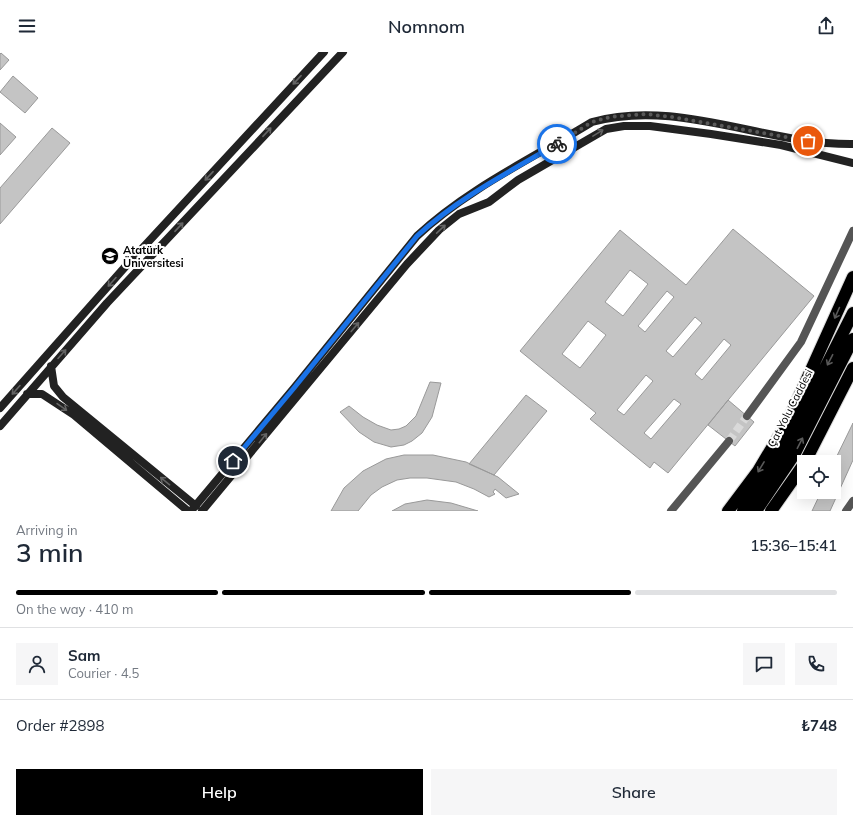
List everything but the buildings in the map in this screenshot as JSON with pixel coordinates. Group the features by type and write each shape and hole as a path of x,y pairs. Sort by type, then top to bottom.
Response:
{"highway":[{"path":"728,511 758,471 788,421 853,277"},
{"name":"Çat Yolu Caddesi","path":"743,511 780,457 853,313"},
{"path":"756,511 794,455 853,339"},
{"path":"808,455 853,368"},
{"path":"771,511 797,473"}],"street":[{"path":"0,408 125,268 324,52"},
{"path":"0,426 107,303 343,52"},
{"path":"194,510 417,236 438,217 488,184 592,122 610,117 645,114 672,117 808,141 853,144"},
{"path":"194,510 407,264 439,230 459,214 495,198 518,180 606,129 624,126 650,126 781,145 853,163"},
{"path":"488,184 495,192 495,198"},
{"path":"478,191 483,203"},
{"path":"747,416 801,342 853,230"},
{"path":"51,366 54,386 63,397 194,510"},
{"path":"27,394 42,394 74,415 194,510"},
{"path":"671,511 728,442"},
{"path":"846,511 853,501"}],"tunnel":[{"path":"729,441 747,416"}],"way so far":[{"path":"557,144 592,122 610,117 645,114 788,136 808,141"}],"place":[{"name":"Atatürk Üniversitesi","path":"110,256"}],"route":[{"path":"233,461 417,236 438,217 468,197 499,177 557,144"}]}
